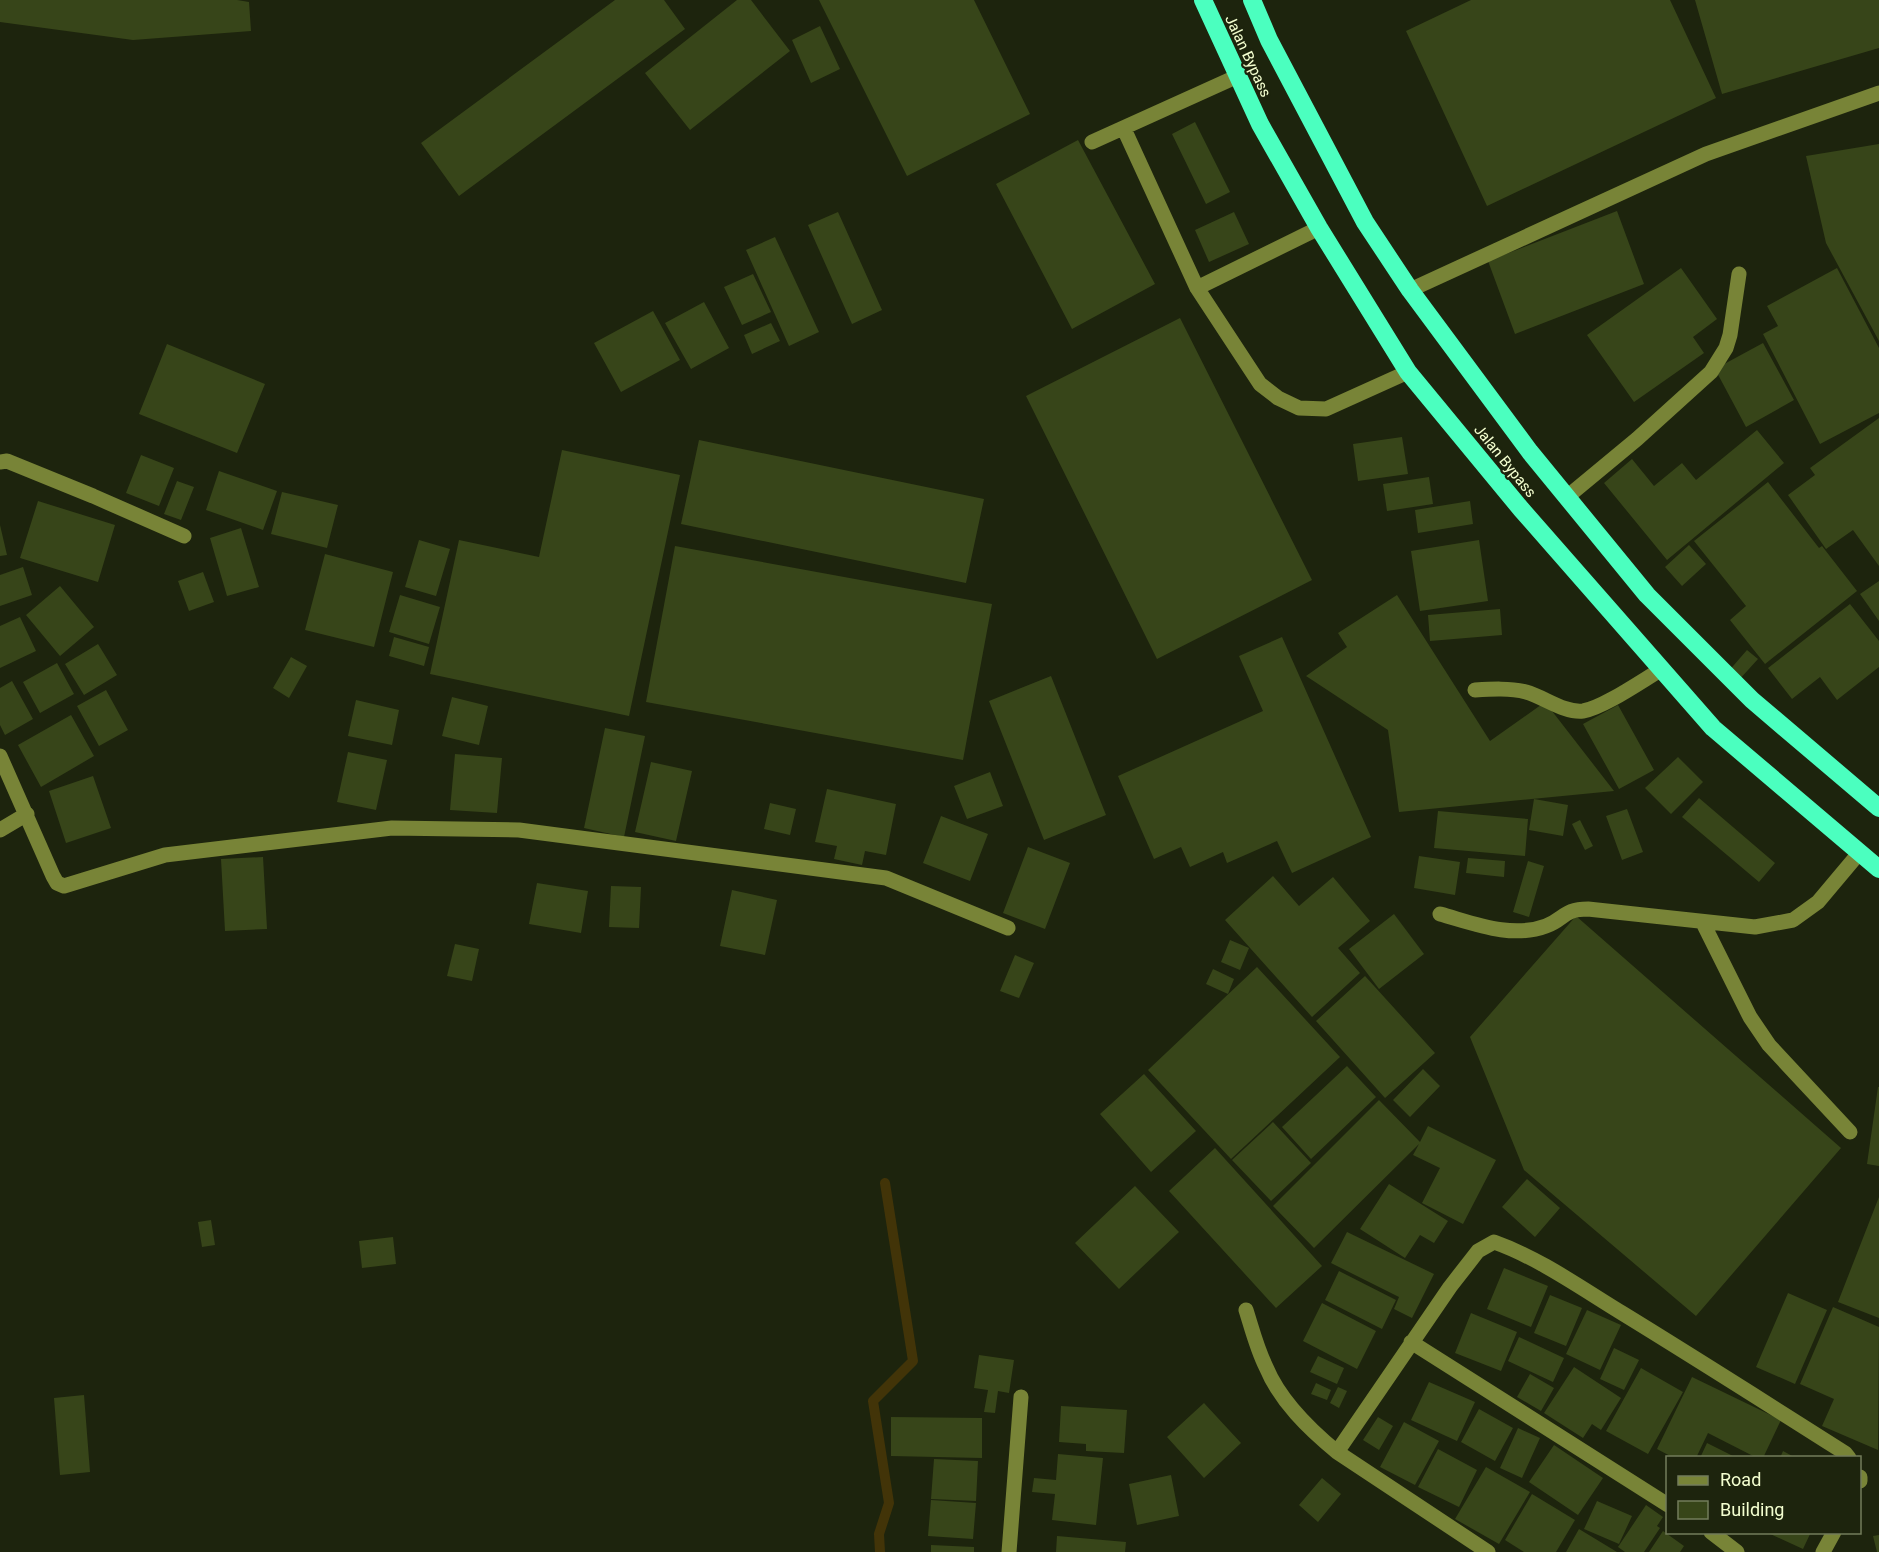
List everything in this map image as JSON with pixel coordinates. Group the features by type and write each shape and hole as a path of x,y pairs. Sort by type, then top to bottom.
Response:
{"highway":[{"name":"Jalan Bypass","path":"1203,0 1260,124 1319,228 1408,372 1521,509 1713,728 1879,868"},
{"name":"Jalan Bypass","path":"1252,0 1269,40 1348,193 1410,290 1530,452 1647,595 1752,700 1879,808"}],"street":[{"path":"1092,142 1238,76"},
{"path":"1410,290 1706,154 1879,93"},
{"path":"1124,129 1197,288 1260,384 1278,398 1299,408 1326,409 1408,372"},
{"path":"1197,288 1319,228"},
{"path":"1567,498 1711,372 1730,335 1739,274"},
{"path":"0,462 7,461 82,491 184,536"},
{"path":"1475,690 1498,689 1524,692 1572,710 1584,711 1604,703 1662,669"},
{"path":"0,756 53,876 57,883 64,886 165,855 392,828 519,830 886,878 1008,928"},
{"path":"0,830 27,814"},
{"path":"1440,914 1502,931 1530,930 1547,926 1574,909 1755,927 1792,920 1818,902 1860,852"},
{"path":"1703,923 1750,1017 1769,1045 1850,1132"},
{"path":"1337,1452 1411,1342 1478,1251 1494,1242 1512,1249 1562,1277 1726,1377 1847,1456"},
{"path":"1246,1310 1266,1368 1284,1399 1316,1435 1337,1452 1488,1552"},
{"path":"1411,1342 1666,1504"},
{"path":"1009,1552 1021,1397"},
{"path":"1712,1534 1737,1552"},
{"path":"1823,1552 1833,1534"}],"building":[{"path":"0,0 237,0 249,2 251,31 133,40 0,22"},
{"path":"615,0 664,0 685,29 459,196 421,143"},
{"path":"737,0 751,0 790,51 690,130 645,73"},
{"path":"819,0 974,0 1030,114 907,176"},
{"path":"1471,0 1670,0 1716,98 1487,206 1406,31"},
{"path":"1695,0 1879,0 1879,48 1722,94"},
{"path":"820,26 840,69 811,83 792,40"},
{"path":"1195,122 1230,192 1206,204 1172,134"},
{"path":"1078,140 1155,284 1072,329 996,184"},
{"path":"1879,144 1879,341 1826,243 1806,156"},
{"path":"1617,211 1644,284 1515,334 1488,261"},
{"path":"838,212 882,310 852,324 808,225"},
{"path":"1234,212 1249,244 1209,262 1195,230"},
{"path":"775,237 819,332 789,346 746,250"},
{"path":"1681,268 1717,319 1693,337 1704,353 1634,402 1587,335"},
{"path":"1837,268 1879,348 1879,413 1820,444 1763,334 1778,326 1767,306"},
{"path":"753,274 771,312 742,325 724,287"},
{"path":"704,302 729,348 691,369 665,323"},
{"path":"653,311 680,360 621,392 594,343"},
{"path":"1180,318 1312,580 1157,659 1026,396"},
{"path":"771,323 780,341 752,354 744,335"},
{"path":"1763,343 1794,400 1746,427 1715,369"},
{"path":"167,344 265,384 237,453 139,414"},
{"path":"1879,418 1879,566 1853,530 1826,549 1788,495 1815,475 1810,468"},
{"path":"1757,430 1784,463 1667,560 1604,483 1632,459 1654,486 1682,463 1696,480"},
{"path":"1402,437 1408,474 1358,481 1353,444"},
{"path":"699,440 984,499 966,583 681,524"},
{"path":"562,450 680,475 629,716 430,674 459,540 539,557"},
{"path":"141,455 174,468 159,506 126,493"},
{"path":"219,471 277,491 263,530 206,510"},
{"path":"1429,477 1433,504 1387,511 1383,484"},
{"path":"177,481 194,487 181,520 164,514"},
{"path":"1768,482 1819,548 1822,546 1857,591 1765,664 1730,620 1746,606 1694,541"},
{"path":"282,492 338,505 327,548 271,534"},
{"path":"38,501 115,525 98,582 20,558"},
{"path":"1470,501 1473,524 1418,533 1415,510"},
{"path":"0,525 7,555 0,556"},
{"path":"241,528 259,587 227,596 210,538"},
{"path":"419,540 450,549 436,596 405,587"},
{"path":"1479,540 1488,601 1420,611 1411,551"},
{"path":"1689,545 1706,564 1682,586 1665,567"},
{"path":"675,546 992,604 963,760 646,702"},
{"path":"325,554 393,572 374,647 305,630"},
{"path":"23,567 32,595 0,606 0,575"},
{"path":"203,572 214,602 189,611 178,581"},
{"path":"1879,581 1879,621 1860,594"},
{"path":"60,586 94,627 60,656 26,615"},
{"path":"400,595 440,607 429,644 389,632"},
{"path":"1397,595 1490,741 1545,702 1614,791 1399,812 1388,730 1306,676 1347,647 1338,633"},
{"path":"1850,604 1879,641 1879,667 1837,700 1820,677 1792,699 1768,668"},
{"path":"1500,609 1502,635 1430,641 1428,615"},
{"path":"20,617 36,651 0,668 0,626"},
{"path":"394,637 429,647 424,666 389,656"},
{"path":"1282,637 1371,837 1292,873 1277,841 1227,863 1223,852 1190,867 1181,847 1154,859 1118,776 1263,711 1239,656"},
{"path":"98,644 117,675 84,695 65,664"},
{"path":"1747,650 1758,659 1738,681 1727,673"},
{"path":"291,657 307,666 289,698 273,688"},
{"path":"57,663 74,694 40,713 23,682"},
{"path":"1051,676 1106,815 1044,840 989,701"},
{"path":"12,681 33,719 5,735 0,725 0,688"},
{"path":"106,690 128,730 99,746 77,706"},
{"path":"452,697 488,706 479,745 442,736"},
{"path":"356,700 399,710 392,745 348,736"},
{"path":"1618,705 1654,770 1619,789 1583,724"},
{"path":"71,715 94,756 41,787 18,745"},
{"path":"605,728 645,736 624,837 584,828"},
{"path":"348,752 387,760 376,810 337,802"},
{"path":"455,754 502,758 497,813 450,810"},
{"path":"1678,757 1703,782 1671,814 1645,788"},
{"path":"651,762 692,771 676,841 635,832"},
{"path":"990,772 1003,806 967,819 954,786"},
{"path":"93,776 111,828 66,843 49,791"},
{"path":"827,789 896,804 886,855 865,851 862,865 834,859 837,846 815,842"},
{"path":"1699,798 1775,863 1759,882 1682,817"},
{"path":"1534,799 1568,805 1563,836 1529,830"},
{"path":"770,803 796,809 790,835 764,829"},
{"path":"1627,809 1643,852 1622,860 1606,816"},
{"path":"1438,811 1528,819 1525,856 1434,848"},
{"path":"941,816 988,834 970,881 923,863"},
{"path":"1580,820 1593,846 1585,850 1572,824"},
{"path":"1028,847 1070,863 1045,929 1003,913"},
{"path":"1419,856 1460,862 1455,895 1414,888"},
{"path":"263,857 267,929 225,931 221,859"},
{"path":"1468,858 1505,861 1504,877 1466,873"},
{"path":"1528,861 1544,866 1529,917 1513,912"},
{"path":"1273,876 1299,906 1333,877 1370,921 1338,948 1360,973 1312,1017 1225,920"},
{"path":"537,883 588,891 581,933 529,924"},
{"path":"611,886 641,887 639,928 609,927"},
{"path":"732,890 777,900 765,955 720,946"},
{"path":"1394,914 1424,954 1379,989 1349,949"},
{"path":"1576,916 1841,1148 1696,1316 1524,1170 1470,1037"},
{"path":"1230,940 1249,948 1240,970 1221,962"},
{"path":"455,944 479,949 472,981 447,976"},
{"path":"1015,955 1034,963 1019,998 1000,991"},
{"path":"1257,967 1340,1057 1231,1159 1148,1070"},
{"path":"1213,969 1234,979 1228,994 1206,984"},
{"path":"1365,976 1435,1053 1385,1098 1316,1021"},
{"path":"1347,1066 1376,1097 1311,1159 1282,1127"},
{"path":"1423,1069 1440,1086 1410,1117 1393,1100"},
{"path":"1144,1074 1196,1131 1151,1172 1100,1114"},
{"path":"1879,1087 1879,1166 1867,1164"},
{"path":"1379,1100 1420,1142 1428,1126 1496,1160 1463,1224 1422,1203 1440,1168 1413,1155 1419,1144 1314,1248 1273,1206"},
{"path":"1273,1122 1311,1163 1271,1201 1232,1160"},
{"path":"1215,1148 1322,1266 1276,1308 1169,1191"},
{"path":"1527,1179 1560,1208 1535,1237 1502,1207"},
{"path":"1389,1184 1448,1221 1434,1243 1420,1235 1405,1258 1360,1229"},
{"path":"1135,1186 1179,1232 1119,1289 1075,1243"},
{"path":"1879,1197 1879,1318 1838,1302"},
{"path":"211,1220 215,1245 202,1247 198,1222"},
{"path":"1347,1232 1434,1274 1412,1318 1394,1309 1399,1297 1331,1263"},
{"path":"393,1237 396,1264 362,1268 359,1241"},
{"path":"1504,1268 1548,1286 1531,1327 1487,1309"},
{"path":"1339,1271 1396,1300 1382,1329 1325,1300"},
{"path":"1788,1293 1827,1310 1795,1384 1756,1367"},
{"path":"1550,1295 1582,1308 1566,1346 1534,1333"},
{"path":"1322,1303 1376,1331 1357,1369 1303,1341"},
{"path":"1833,1307 1879,1327 1878,1450 1822,1426 1834,1399 1800,1384"},
{"path":"1587,1310 1621,1325 1600,1370 1566,1354"},
{"path":"1471,1313 1517,1332 1501,1371 1455,1353"},
{"path":"1519,1337 1564,1358 1553,1382 1508,1361"},
{"path":"1614,1348 1639,1360 1624,1390 1600,1379"},
{"path":"979,1355 1014,1360 1009,1393 998,1391 995,1413 984,1412 988,1390 974,1388"},
{"path":"1318,1356 1344,1368 1337,1384 1310,1372"},
{"path":"1574,1367 1621,1398 1601,1430 1592,1424 1583,1438 1544,1413"},
{"path":"1641,1368 1683,1392 1648,1454 1606,1431"},
{"path":"1530,1374 1554,1388 1541,1411 1517,1397"},
{"path":"1692,1377 1781,1420 1764,1456 1753,1456 1708,1433 1697,1456 1670,1456 1657,1449"},
{"path":"1429,1382 1475,1402 1457,1441 1411,1420"},
{"path":"1316,1383 1331,1390 1327,1400 1311,1394"},
{"path":"1338,1387 1347,1391 1339,1408 1330,1403"},
{"path":"84,1395 90,1472 60,1475 54,1398"},
{"path":"1204,1403 1241,1443 1204,1478 1167,1437"},
{"path":"1061,1406 1127,1410 1124,1453 1086,1451 1086,1444 1059,1442"},
{"path":"1479,1409 1513,1428 1495,1461 1461,1442"},
{"path":"891,1417 982,1418 982,1458 891,1456"},
{"path":"1378,1417 1393,1426 1379,1450 1363,1440"},
{"path":"1404,1422 1439,1441 1415,1485 1380,1467"},
{"path":"1518,1428 1540,1438 1522,1478 1500,1468"},
{"path":"1707,1443 1733,1456 1701,1456"},
{"path":"1554,1445 1603,1478 1578,1515 1529,1482"},
{"path":"1438,1449 1477,1470 1459,1507 1418,1487"},
{"path":"1783,1451 1792,1456 1781,1456"},
{"path":"1058,1454 1103,1458 1096,1525 1052,1520 1055,1494 1032,1492 1034,1478 1056,1480"},
{"path":"934,1459 978,1461 976,1501 931,1499"},
{"path":"1486,1467 1530,1492 1499,1544 1455,1519"},
{"path":"1171,1475 1179,1516 1137,1525 1129,1484"},
{"path":"1322,1478 1341,1494 1318,1522 1299,1505"},
{"path":"1532,1494 1575,1520 1556,1552 1524,1552 1505,1540"},
{"path":"931,1500 976,1503 973,1539 928,1536"},
{"path":"1597,1501 1632,1516 1619,1544 1584,1529"},
{"path":"1646,1505 1663,1517 1657,1526 1660,1528 1644,1552 1625,1552 1618,1547"},
{"path":"1579,1529 1617,1552 1566,1552"},
{"path":"1663,1531 1684,1546 1680,1552 1649,1552"},
{"path":"1770,1534 1810,1534 1803,1549"},
{"path":"1879,1535 1879,1552 1877,1552 1873,1536"},
{"path":"1057,1536 1126,1542 1125,1552 1056,1552"},
{"path":"931,1545 974,1547 974,1552 931,1552"}],"waterway":[{"path":"880,1552 879,1534 889,1503 873,1401 913,1361 885,1183"}]}
